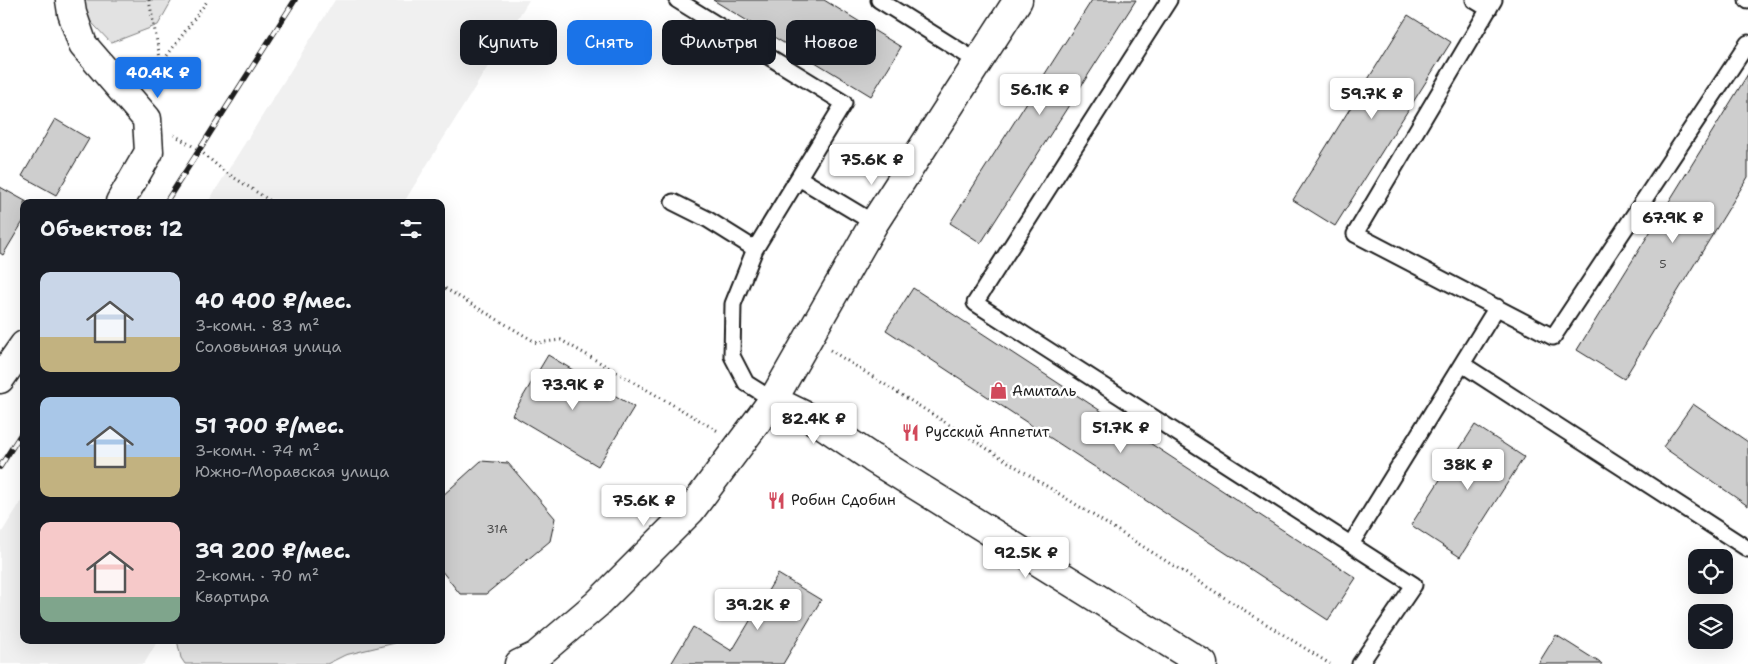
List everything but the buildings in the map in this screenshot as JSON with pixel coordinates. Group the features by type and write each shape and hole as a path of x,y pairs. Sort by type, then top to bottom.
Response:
{"street":[{"path":"70,0 72,13 83,45 147,119 149,152 122,199"},
{"path":"519,664 536,656 597,604 691,510 773,400 874,223 1018,0"},
{"path":"0,379 20,351"},
{"path":"773,400 820,423 872,458 1203,664"}],"lane":[{"path":"677,0 844,103 755,249 733,304 732,356 746,383 773,400"},
{"path":"879,0 978,62"},
{"path":"1169,0 975,303 1414,585 1360,664"},
{"path":"1474,0 1491,4 1355,234 1553,337 1748,43"},
{"path":"799,178 874,223"},
{"path":"673,202 707,219 755,249"},
{"path":"1351,544 1497,307"},
{"path":"1462,364 1748,549"}],"path":[{"path":"149,0 161,64"},
{"path":"208,0 161,64 147,119 199,150 224,171 267,199"},
{"path":"445,288 537,343 561,340 740,444"},
{"path":"810,338 1330,664"}],"shaded area":[{"path":"78,0 172,0 158,25 111,43 80,10"},
{"path":"335,0 529,0 517,20 460,20 460,65 489,65 406,199 210,199"},
{"path":"20,503 20,644 156,644 144,664 0,664 0,535"},
{"path":"178,644 391,644 345,655 327,664 185,664 181,658"}],"railway":[{"path":"168,199 295,0"},
{"path":"0,467 20,435"}],"place":[{"name":"Амиталь","path":"998,391"},
{"name":"Русский Аппетит","path":"911,432"},
{"name":"Робин Сдобин","path":"777,500"}]}
